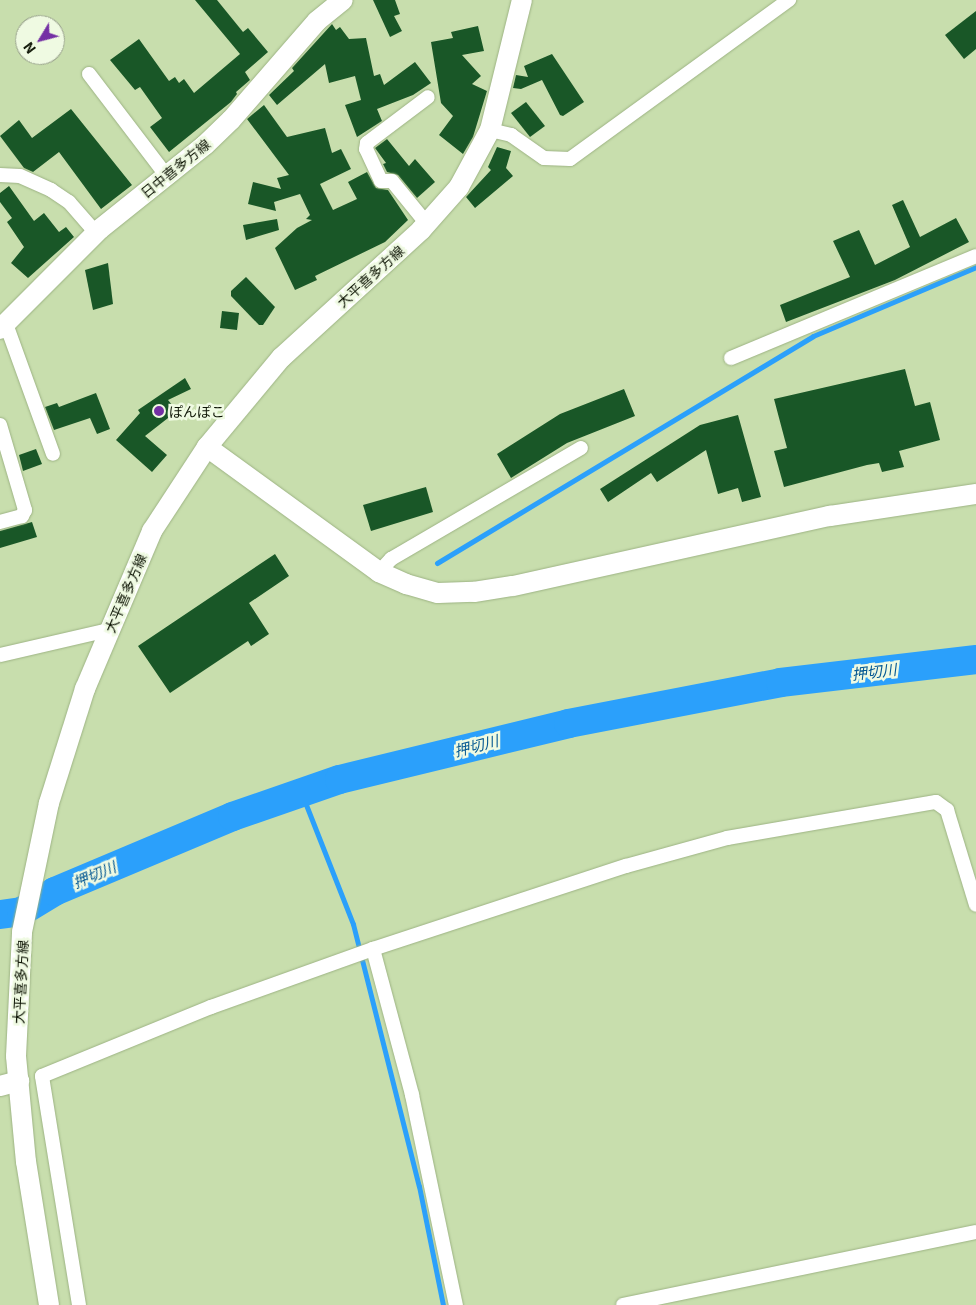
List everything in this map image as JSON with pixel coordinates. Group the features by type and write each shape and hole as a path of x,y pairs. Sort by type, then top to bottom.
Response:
{"main road":[{"name":"日中喜多方線","path":"3,327 96,233 231,120 317,21 343,0"},
{"name":"大平喜多方線","path":"49,1305 26,1162 10,1083 16,1056 22,932 49,803 85,689 108,630 152,531 207,447 281,358 427,224 459,187 490,130 522,0"},
{"path":"207,447 379,572 406,584 438,593 474,592 830,516 976,494"}],"street":[{"path":"490,130 511,135 544,158 570,159 790,0"},
{"path":"88,74 166,175"},
{"path":"427,224 392,181 381,182 366,149 367,143 428,97"},
{"path":"0,175 20,176 51,190 70,202 96,233"},
{"path":"731,358 976,256"},
{"path":"3,327 53,454"},
{"path":"0,425 4,454 25,510 22,516 0,522"},
{"path":"379,572 391,559 581,448"},
{"path":"0,655 108,630"},
{"path":"79,1305 42,1076 211,1007 373,949 626,866 726,838 936,802 947,810 976,905"},
{"path":"373,949 412,1095 456,1305"},
{"path":"623,1305 976,1232"}],"building":[{"path":"195,0 217,0 243,32 248,28 268,52 245,72 250,80 236,92 237,94 231,102 169,152 150,127 162,118 140,87 135,90 110,60 139,39 169,81 175,77 179,83 184,79 194,93 240,54"},
{"path":"373,0 395,0 400,14 394,16 402,31 390,37"},
{"path":"976,11 976,49 964,59 945,35"},
{"path":"332,24 336,30 340,27 349,39 366,38 374,76 380,74 384,85 415,62 431,83 413,95 377,109 382,121 357,137 345,105 361,100 355,76 329,83 325,64 277,105 269,95 294,71 292,68"},
{"path":"478,26 484,51 462,55 481,76 472,84 487,91 473,137 463,154 439,135 453,116 441,103 431,42 453,38 451,32"},
{"path":"552,54 584,102 563,116 560,115 542,80 521,89 513,88 516,75 528,77 524,66"},
{"path":"526,102 545,126 530,137 511,113"},
{"path":"264,105 287,137 325,128 332,153 341,149 351,169 320,184 333,210 357,199 348,182 367,172 376,188 388,190 408,220 385,242 315,276 317,280 295,290 275,248 297,228 312,220 306,219 310,215 300,194 274,202 276,211 248,204 253,182 281,189 277,178 289,175 247,119"},
{"path":"71,109 132,185 101,209 59,152 33,172 24,168 0,136 19,120 32,138"},
{"path":"387,139 409,166 415,159 435,182 417,198 398,175 387,172 383,164 386,163 375,148"},
{"path":"497,147 511,151 506,168 513,176 475,208 466,197 491,170 488,167"},
{"path":"9,186 34,221 44,213 59,232 66,227 74,237 28,278 11,263 24,247 7,222 12,218 0,202 0,193"},
{"path":"903,200 920,237 956,218 969,242 895,280 786,322 780,305 850,277 833,241 859,230 875,265 910,247 892,205"},
{"path":"277,219 279,230 246,240 243,225"},
{"path":"108,263 113,304 93,310 85,270"},
{"path":"246,277 275,307 263,325 259,325 231,296 231,291"},
{"path":"222,311 239,313 237,330 220,328"},
{"path":"905,369 915,406 930,402 940,440 899,451 904,467 882,472 879,463 867,465 784,487 774,451 787,448 774,399"},
{"path":"185,378 191,389 168,400 177,411 145,436 167,455 152,472 116,440 140,413 138,410"},
{"path":"624,389 635,416 567,443 511,478 497,454 560,414"},
{"path":"96,393 110,429 97,434 90,418 54,430 45,407 57,403 59,407"},
{"path":"738,415 761,497 742,502 738,488 718,494 706,450 657,482 651,473 608,502 600,489 700,425"},
{"path":"36,449 42,464 23,471 19,455"},
{"path":"426,487 433,512 371,531 363,505"},
{"path":"32,522 37,537 0,548 0,531"},
{"path":"275,554 289,576 249,603 269,634 251,646 248,641 170,693 138,646"}],"waterway":[{"path":"437,563 813,336 976,267"},
{"name":"押切川","path":"0,914 21,911 54,891 232,816 339,779 568,723 780,682 976,659"},
{"path":"301,792 353,924 419,1186 443,1305"}],"place":[{"name":"ぽんぽこ","path":"159,411"}]}
